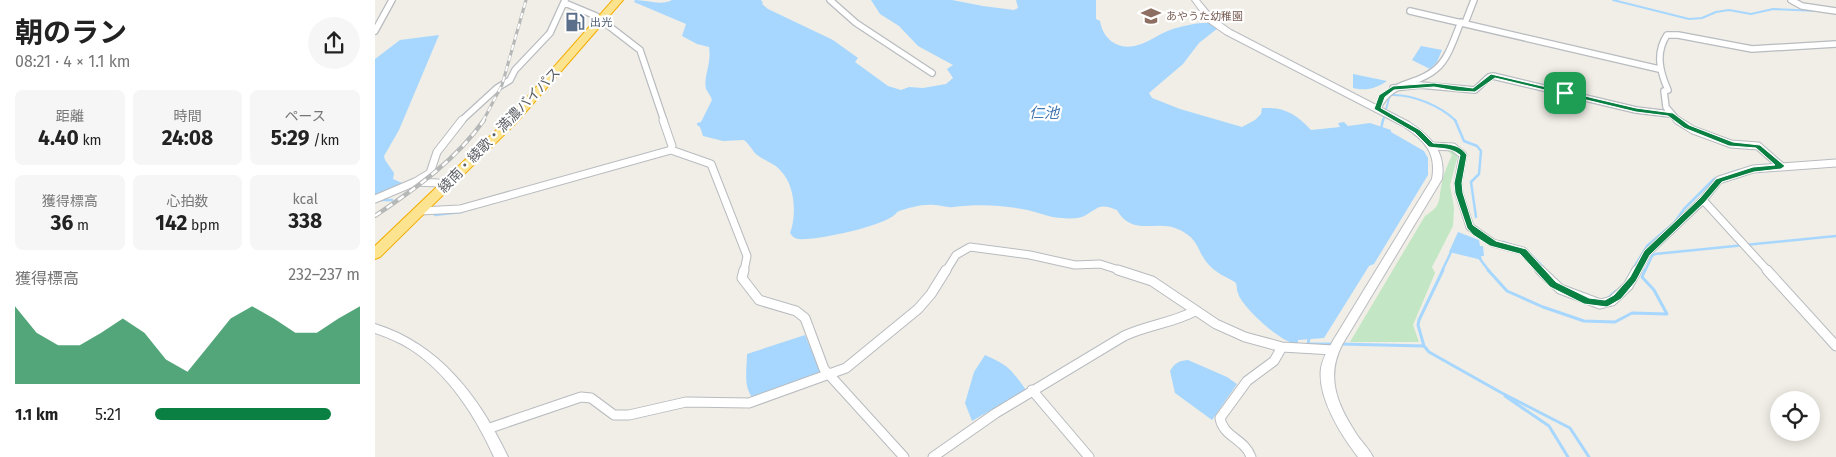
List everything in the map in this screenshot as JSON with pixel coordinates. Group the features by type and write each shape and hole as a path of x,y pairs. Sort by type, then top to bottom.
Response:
{"highway":[{"name":"綾南・綾歌・満濃バイパス","path":"375,254 512,121 599,18 610,0"},
{"name":"綾南・綾歌・満濃バイパス","path":"375,242 509,113 618,0"}],"street":[{"path":"375,32 392,0"},
{"path":"830,0 856,23 932,73"},
{"path":"1195,0 1211,20 1228,32 1417,131 1431,146 1439,163 1437,179 1335,347 1327,372 1335,406 1345,428 1366,457"},
{"path":"1379,110 1382,96 1393,88 1425,76 1440,66 1474,0"},
{"path":"1791,0 1802,6 1836,11"},
{"path":"375,198 415,182 430,173 437,152 464,118 497,88 511,80 515,70 554,28 561,6 565,1 599,18 640,50 672,146 671,150"},
{"path":"1410,10 1659,69"},
{"path":"1779,165 1758,146 1731,144 1686,127 1670,114 1666,107 1664,91 1668,90 1659,69 1663,39 1671,34 1752,50 1836,44"},
{"path":"1393,88 1434,85 1475,90 1493,76 1636,110 1670,114"},
{"path":"1431,146 1450,146 1456,148 1463,155 1458,183 1459,193 1470,226 1476,233 1493,244 1523,251 1553,284 1593,303 1607,304 1617,297 1633,279 1647,253 1703,200 1719,180 1753,169 1779,165 1836,163"},
{"path":"420,211 460,209 671,150 711,164 747,256 742,278 759,300 796,311 805,318 824,369 904,457"},
{"path":"415,182 438,183"},
{"path":"1703,200 1741,244 1816,322 1836,346"},
{"path":"487,429 581,396 591,398 615,415 629,415 686,402 749,403 846,368 917,309 931,294 956,255 970,247 1031,255 1075,265 1100,264 1152,281 1226,330 1282,347 1335,347"},
{"path":"933,457 971,428 1032,390 1110,347 1127,335 1177,319 1195,311"},
{"path":"375,328 403,339 426,354 470,404 487,429 501,457"},
{"path":"1251,457 1250,451 1243,443 1225,432 1220,425 1220,418 1247,381 1275,361 1282,347"},
{"path":"1032,390 1089,457"}],"green space":[{"path":"1447,150 1458,155 1450,185 1454,208 1453,226 1432,267 1435,273 1413,325 1419,342 1350,342 1425,216 1437,205 1444,175 1452,155"}],"water":[{"name":"仁池","path":"635,0 659,3 672,0 761,0 762,4 768,9 833,40 858,58 855,62 888,86 901,90 909,87 923,88 946,84 953,78 947,69 953,65 918,46 899,26 880,14 871,0 952,0 1014,10 1018,8 1016,0 1096,0 1096,19 1100,21 1108,39 1124,46 1142,44 1180,27 1213,23 1218,28 1199,43 1183,64 1149,93 1152,98 1180,109 1242,127 1255,120 1261,114 1262,108 1284,110 1295,116 1311,130 1340,127 1338,123 1344,122 1348,126 1370,123 1391,130 1391,132 1424,151 1428,158 1428,175 1374,264 1369,266 1324,338 1298,340 1298,345 1290,345 1290,342 1277,335 1246,306 1237,292 1235,282 1212,268 1195,242 1187,234 1172,227 1146,226 1131,223 1123,218 1117,210 1103,206 1084,216 1072,219 1005,207 925,205 897,212 892,217 868,227 820,237 798,239 790,233 794,209 792,191 780,170 757,155 744,140 723,141 703,136 700,127 697,125 697,123 701,122 712,100 705,84 710,53 709,47 697,44 682,36 686,24 634,2"},
{"path":"439,35 399,130 384,156 394,173 393,179 402,183 398,188 375,197 375,59 400,40"},
{"path":"1421,46 1442,50 1437,62 1430,69 1412,60"},
{"path":"1353,74 1387,81 1370,89 1353,88"},
{"path":"1458,232 1479,240 1480,246 1483,246 1484,256 1481,256 1482,260 1449,252"},
{"path":"805,335 820,370 819,374 752,397 746,382 747,354"},
{"path":"985,355 1009,368 1026,390 972,421 965,403 974,372"},
{"path":"1188,360 1227,377 1237,384 1212,420 1175,393 1170,371 1177,363"}],"waterway":[{"path":"1613,0 1689,19 1702,18 1716,12 1729,10 1751,14 1773,9 1818,11"},
{"path":"1383,121 1391,95 1399,95 1426,102 1442,110 1455,120"},
{"path":"1381,129 1383,120"},
{"path":"1455,120 1464,141 1477,146 1481,151 1479,174 1471,182 1476,217"},
{"path":"1633,269 1647,246 1674,223 1684,209 1714,179 1739,170"},
{"path":"381,200 392,200"},
{"path":"435,215 461,212"},
{"path":"1645,271 1652,256 1655,254 1836,236"},
{"path":"1503,242 1526,250 1543,267"},
{"path":"1442,271 1452,250"},
{"path":"1480,259 1489,271"},
{"path":"1424,346 1418,325 1419,320 1443,270"},
{"path":"1488,270 1507,291 1543,307 1584,321 1615,322 1632,313 1667,314 1654,290 1642,277 1645,270"},
{"path":"1607,299 1616,291"},
{"path":"1309,338 1308,344 1334,344"},
{"path":"1339,344 1424,346"},
{"path":"1424,346 1429,352 1500,392 1570,428 1589,457"},
{"path":"1505,396 1549,426 1568,457"}],"railway":[{"path":"483,121 502,85 526,0"},
{"path":"375,216 420,184 448,161 484,120"}],"place":[{"name":"あやうた幼稚園","path":"1151,16"},
{"name":"出光","path":"575,22"}],"route":[{"path":"1493,76 1565,93 1636,110 1670,114 1686,127 1731,144 1758,146 1781,166 1753,169 1719,180 1703,200 1647,253 1633,279 1617,297 1607,304 1587,302 1553,284 1529,255 1523,251 1493,244 1476,233 1470,226 1459,193 1458,183 1463,159 1461,151 1450,146 1431,146 1417,131 1377,109 1382,96 1393,88 1434,85 1475,90 1489,77 1493,76"}]}
